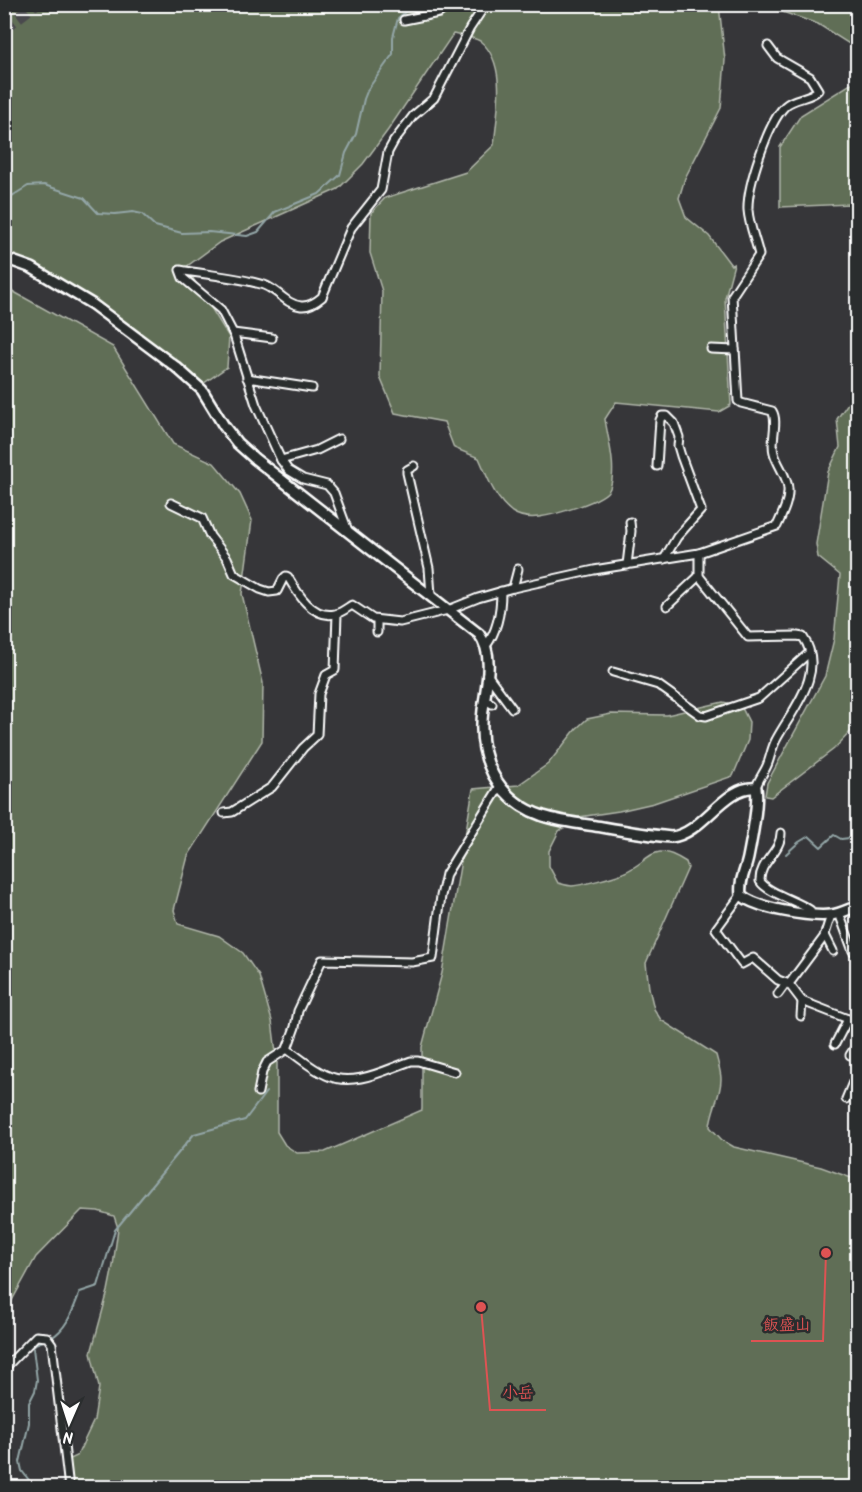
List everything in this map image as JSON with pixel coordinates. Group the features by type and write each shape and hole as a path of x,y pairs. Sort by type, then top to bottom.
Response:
{"street":[{"path":"404,20 439,13 451,4"},
{"path":"348,531 334,493 327,485 303,479 288,470 281,460 256,405 232,333 221,310 183,278 180,270 267,286 285,300 300,306 315,303 322,297 351,228 381,190 388,152 394,141 413,116 434,98 470,28 486,4"},
{"path":"171,503 202,518 210,536 227,558 234,574 242,580 260,589 274,592 277,591 284,577 288,577 299,596 322,614 337,614 352,605 368,617 400,622 448,610 513,588 594,570 699,553 777,526 789,489 773,453 774,415 772,411 741,404 738,401 732,296 759,255 748,214 752,179 771,127 785,106 818,90 810,77 777,58 768,46"},
{"path":"4,258 32,268 92,304 176,367 202,390 237,443 274,476 479,634 486,646 488,701 481,731 482,747 488,765 500,786 521,805 547,817 671,837 686,833 735,794 756,788"},
{"path":"232,333 272,338"},
{"path":"711,349 735,350"},
{"path":"247,378 312,388"},
{"path":"657,466 660,420 662,416 667,416 674,423 681,456 701,510 677,537 664,559"},
{"path":"281,460 317,450 339,439"},
{"path":"414,466 407,473 429,568 430,596"},
{"path":"627,565 630,522"},
{"path":"699,553 699,576 748,637 803,637 810,660 810,677 803,694 774,743 768,764 756,788 757,800 748,859 740,881 741,895 716,929 742,964 753,958 778,980 788,983 802,1001 848,1019 858,1020"},
{"path":"513,588 518,569"},
{"path":"667,606 699,576"},
{"path":"486,646 493,638 500,616 501,591"},
{"path":"224,813 232,812 272,787 303,748 317,735 319,694 326,675 335,670 337,614"},
{"path":"377,620 377,632"},
{"path":"613,672 658,685 700,715 706,716 759,698 808,652"},
{"path":"487,674 509,699 512,708"},
{"path":"258,1092 262,1072 267,1062 287,1049 298,1011 322,960 412,962 433,958 446,874 500,786"},
{"path":"781,833 780,844 762,869 760,881 767,888 801,904 810,910 811,914"},
{"path":"741,895 753,903 811,914 835,914 858,906"},
{"path":"778,994 825,935 835,914"},
{"path":"835,914 853,951"},
{"path":"825,935 833,951"},
{"path":"801,1016 802,1001"},
{"path":"835,1044 848,1019"},
{"path":"850,1055 858,1047"},
{"path":"287,1049 327,1076 336,1078 353,1079 372,1075 411,1061 455,1072"},
{"path":"846,1099 853,1082 858,1080"},
{"path":"4,1369 36,1336 49,1339 54,1347 56,1385 69,1488"}],"green space":[{"path":"4,5 719,5 725,60 721,108 685,178 679,198 686,217 709,236 731,265 734,264 725,298 731,405 719,412 616,402 605,419 613,471 610,488 599,498 589,502 536,517 518,515 506,506 492,487 479,458 454,448 444,422 395,413 380,377 382,291 370,253 371,213 385,198 466,172 494,145 499,90 494,62 489,51 480,41 453,34 363,164 338,189 220,242 186,267 229,337 227,367 204,383 55,280 5,256"},
{"path":"762,5 857,5 857,49 818,24"},
{"path":"857,80 857,299 850,204 780,207 780,147 801,115"},
{"path":"5,287 113,347 173,444 214,463 240,494 252,520 242,594 263,683 262,741 188,856 174,910 178,924 219,936 243,953 259,976 272,1021 277,1061 277,1132 285,1145 297,1153 325,1152 422,1110 422,1047 442,973 473,789 518,785 548,764 587,719 611,714 667,715 723,702 741,706 749,722 748,740 733,776 654,803 579,817 559,831 549,851 549,866 558,883 572,886 623,873 658,852 674,855 686,862 688,868 646,963 654,1009 661,1020 716,1055 721,1085 710,1127 722,1140 734,1147 821,1167 857,1180 857,1487 146,1488 130,1485 127,1488 61,1487 65,1485 66,1461 77,1456 94,1420 99,1387 91,1353 108,1291 118,1228 114,1216 98,1211 82,1210 36,1257 5,1313"},
{"path":"857,383 857,725 834,749 771,797 765,796 767,783 825,676 834,639 840,575 818,557 816,544 828,472 840,447 837,419 853,396"}],"waterway":[{"path":"4,201 28,186 44,185 84,198 98,213 142,214 155,226 182,233 209,232 247,236 258,232 275,212 319,194 340,175 346,153 356,134 368,89 393,54 393,37 398,18 406,11 437,4"},
{"path":"786,854 809,836 821,847 834,835 841,839 858,837"},
{"path":"51,1338 66,1324 80,1292 98,1286 115,1230 194,1134 245,1120 266,1092"},
{"path":"35,1488 22,1471 20,1462 29,1423 29,1403 37,1380 33,1348 35,1344 46,1340"}],"tunnel":[{"path":"4,28 35,4"}],"place":[{"name":"飯盛山","path":"826,1253"},
{"name":"小岳","path":"481,1307"}]}
